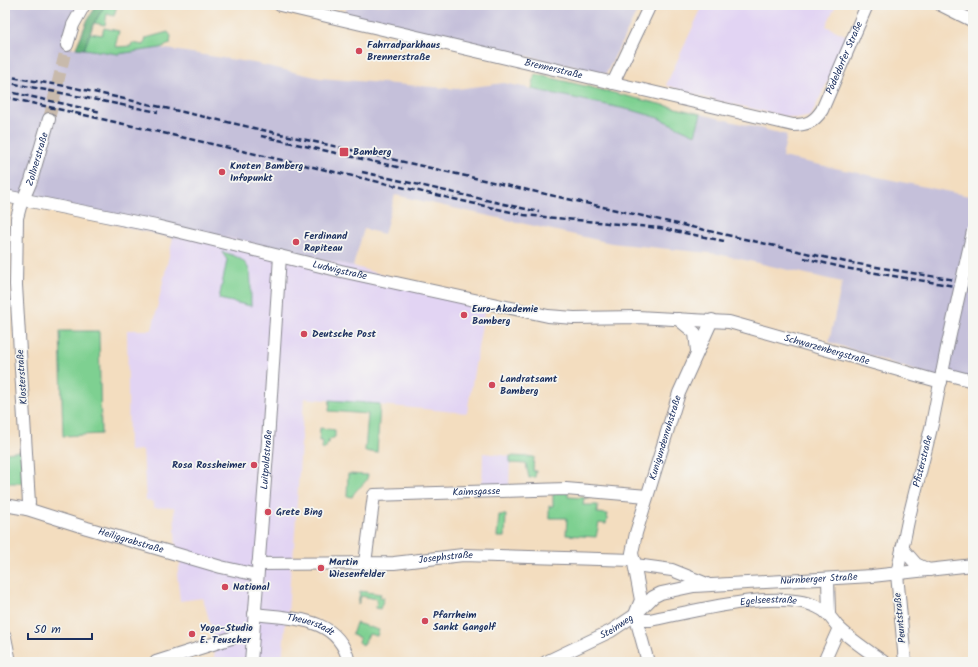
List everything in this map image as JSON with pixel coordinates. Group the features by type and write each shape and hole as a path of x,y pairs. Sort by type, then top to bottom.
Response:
{"street":[{"path":"67,45 73,25 84,5"},
{"name":"Brennerstraße","path":"280,5 793,126 815,120 822,110"},
{"path":"613,83 650,5"},
{"name":"Pödeldorfer Straße","path":"822,110 867,5"},
{"path":"941,5 973,21"},
{"name":"Zollnerstraße","path":"23,199 31,181 50,119"},
{"name":"Ludwigstraße","path":"5,196 156,226 280,256 548,316 712,320"},
{"name":"Klosterstraße","path":"23,199 17,218 11,285 29,503 27,509"},
{"name":"Pfisterstraße","path":"897,574 932,424 946,348 973,232"},
{"name":"Luitpoldstraße","path":"251,662 268,441 280,256"},
{"path":"678,319 695,333 697,351"},
{"name":"Kunigundenruhstraße","path":"635,562 633,545 679,393 712,320"},
{"name":"Schwarzenbergstraße","path":"712,320 738,324 941,378 973,381"},
{"name":"Kaimsgasse","path":"366,563 374,495 566,489 647,496"},
{"name":"Heiliggrabstraße","path":"5,505 27,509 86,528 220,567 257,570"},
{"path":"902,548 916,564 929,570"},
{"name":"Josephstraße","path":"257,570 406,562 463,555 635,562"},
{"name":"Nürnberger Straße","path":"635,562 672,570 709,585"},
{"name":"Steinweg","path":"546,662 612,631 635,615 641,600 635,562"},
{"name":"Nürnberger Straße","path":"635,615 648,601 662,593 694,586 897,574 973,565"},
{"name":"Peuntstraße","path":"897,574 905,662"},
{"path":"828,579 829,614"},
{"name":"Egelseestraße","path":"635,615 641,620 650,620 723,606 772,600 794,600 808,603 829,614 839,628 884,662"},
{"name":"Theuerstadt","path":"254,614 318,624 336,635 345,648 349,662"},
{"path":"635,615 648,662"},
{"path":"824,662 839,628"},
{"path":"156,662 241,635 253,634"},
{"path":"5,637 10,662"}],"shaded area":[{"path":"5,5 79,5 63,46 118,54 160,48 254,63 320,78 457,89 504,83 635,111 656,117 695,134 701,114 787,135 782,157 969,196 973,178 973,388 939,379 829,342 842,282 718,254 611,243 395,195 384,234 364,229 353,266 216,235 173,238 5,198"},
{"path":"348,5 640,5 606,74 344,15"},
{"path":"703,5 836,5 826,26 849,37 811,116 797,119 706,98 666,85"},
{"path":"216,235 353,266 485,307 467,413 304,398 293,561 291,562 288,616 286,616 282,662 214,662 215,641 203,598 180,601 177,574 183,555 176,553 174,507 154,508 153,502 146,501 143,450 129,451 127,330 152,330 173,238"},
{"path":"483,453 510,456 509,488 482,488"}],"green space":[{"path":"97,5 105,5 94,23 84,49 76,48 88,19"},
{"path":"105,5 117,5 114,16 107,14 105,25 94,23"},
{"path":"104,28 119,31 115,47 131,46 132,43 144,45 146,38 168,32 171,36 170,44 160,48 118,54 84,49 90,33 102,35"},
{"path":"535,74 701,114 695,135 656,117 635,111 532,89"},
{"path":"222,252 233,255 246,265 251,278 251,306 219,299 227,260"},
{"path":"60,331 99,331 101,434 63,436"},
{"path":"330,400 380,404 377,453 365,451 368,414 329,411"},
{"path":"320,428 335,430 335,437 329,440 325,449 322,449 323,441 319,441"},
{"path":"21,451 22,483 6,483 6,453"},
{"path":"510,456 534,457 533,471 536,471 535,477 529,478 526,464 510,463"},
{"path":"348,474 368,475 365,482 352,497 347,496"},
{"path":"568,491 568,497 590,498 584,498 583,505 598,505 597,513 608,514 606,524 599,523 596,537 566,535 567,518 549,518 549,506 553,506 553,492"},
{"path":"499,515 506,515 505,537 497,537"},
{"path":"360,591 381,594 380,597 384,598 380,609 376,608 377,599 361,596 358,605"},
{"path":"356,623 379,630 377,636 369,634 363,645 359,642 360,638 352,635"}],"tunnel":[{"path":"49,119 67,45"}],"railway":[{"path":"5,76 71,87 846,262 973,283"},
{"path":"5,82 158,112"},
{"path":"5,91 101,112"},
{"path":"5,97 524,215 660,228 724,241"},
{"path":"261,136 402,168"},
{"path":"362,172 539,212"},
{"path":"804,258 845,268 973,289"}],"place":[{"name":"Fahrradparkhaus Brennerstraße","path":"359,51"},
{"name":"Bamberg","path":"344,152"},
{"name":"Knoten Bamberg Infopunkt","path":"222,172"},
{"name":"Ferdinand Rapiteau","path":"296,242"},
{"name":"Euro-Akademie Bamberg","path":"464,315"},
{"name":"Deutsche Post","path":"304,334"},
{"name":"Landratsamt Bamberg","path":"492,385"},
{"name":"Rosa Rossheimer","path":"254,465"},
{"name":"Grete Bing","path":"268,512"},
{"name":"Martin Wiesenfelder","path":"321,568"},
{"name":"National","path":"225,587"},
{"name":"Pfarrheim Sankt Gangolf","path":"425,621"},
{"name":"Yoga-Studio E. Teuscher","path":"192,634"}]}
